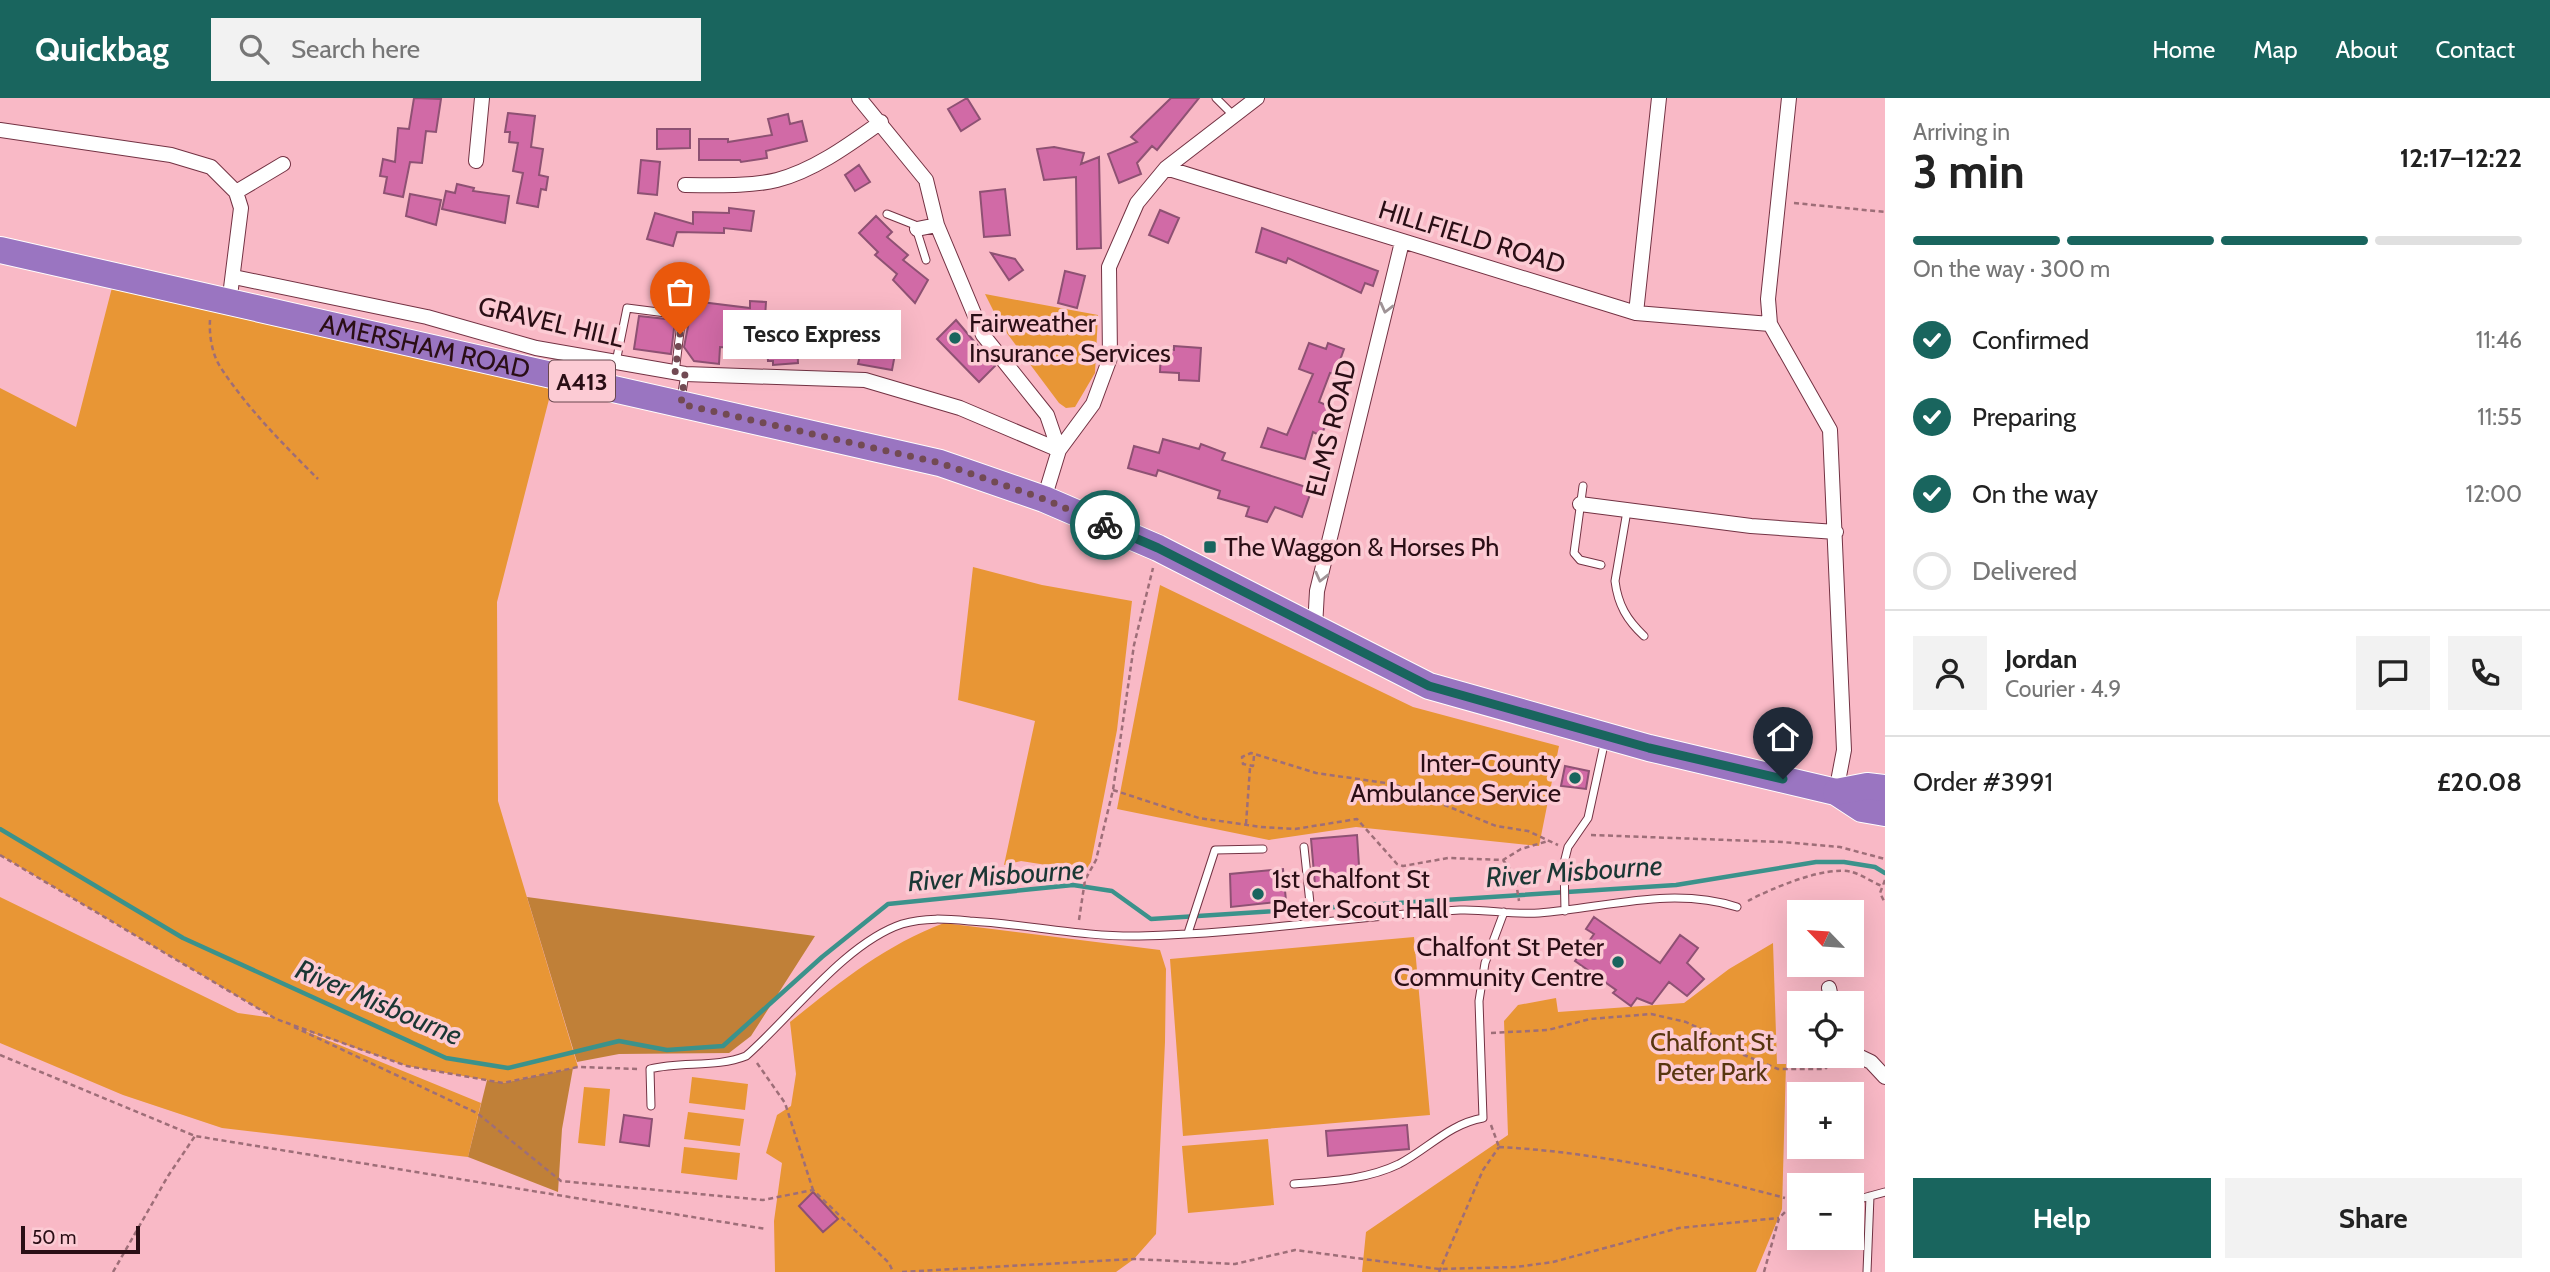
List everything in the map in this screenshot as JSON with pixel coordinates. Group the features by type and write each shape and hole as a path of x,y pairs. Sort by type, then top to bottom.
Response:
{"highway":[{"name":"AMERSHAM ROAD","path":"0,250 219,302 940,463 1044,499 1158,548 1429,686 1606,736 1836,792 1862,809 1885,813"},
{"name":"AMERSHAM ROAD","path":"1836,792 1867,786 1885,788"}],"street":[{"path":"476,161 482,98"},
{"path":"859,98 926,180 937,225 983,335 1047,415 1059,450"},
{"path":"1044,499 1059,450 1093,404 1110,358 1110,267 1137,203 1166,168 1257,98"},
{"path":"1636,313 1659,98"},
{"path":"1789,98 1768,299 1770,324 1830,430 1844,750 1836,792"},
{"path":"685,185 777,180 838,152 881,122"},
{"path":"0,130 171,155 211,167 236,192 241,208 234,277 219,302"},
{"path":"236,192 283,164"},
{"name":"HILLFIELD ROAD","path":"1166,168 1636,313 1770,324"},
{"path":"916,229 937,225"},
{"name":"ELMS ROAD","path":"1315,626 1317,591 1402,242"},
{"name":"GRAVEL HILL","path":"234,277 427,317 536,348 680,374 865,380 960,408 1059,450"},
{"path":"1580,504 1751,526 1836,532"},
{"path":"1864,1059 1871,1062 1885,1077"}],"lane":[{"path":"1216,98 1234,116"},
{"path":"887,214 915,225 926,260"},
{"path":"616,363 627,308 682,315 681,404"},
{"path":"1583,486 1574,553 1580,560 1601,565"},
{"path":"1628,510 1616,592 1625,617 1644,636"},
{"path":"1565,911 1564,880 1568,847 1588,818 1606,736"},
{"path":"1304,846 1312,922"},
{"path":"1188,933 1215,850 1263,849"},
{"path":"651,1106 650,1069 686,1062 731,1062 750,1053 823,980 865,945 899,925 931,918 1136,936 1463,910 1565,911 1611,902 1672,898 1712,899 1737,907"},
{"path":"1293,1184 1352,1179 1399,1164 1466,1121 1483,1118 1479,1001 1485,963 1504,912"},
{"path":"1864,1198 1885,1192"},
{"path":"1867,1272 1870,1196"}],"path":[{"path":"1780,202 1885,212"},
{"path":"219,302 209,334 219,366 318,479"},
{"path":"1077,930 1085,880 1096,860 1113,790 1134,645 1158,548"},
{"path":"1250,767 1243,764 1242,757 1248,753 1315,773 1393,784 1496,825 1528,831 1568,847"},
{"path":"1246,824 1250,767 1256,762 1254,756"},
{"path":"1113,790 1199,818 1246,824 1295,829 1357,819 1399,865 1448,858 1503,860 1521,849 1548,841"},
{"path":"1577,832 1606,837 1667,835 1735,843 1828,846 1885,859"},
{"path":"0,855 276,1019 477,1113 561,1181 763,1200 813,1190"},
{"path":"1503,860 1515,876 1519,901"},
{"path":"1737,907 1776,886 1832,871 1851,872 1882,886"},
{"path":"1885,880 1880,893 1885,903"},
{"path":"1479,1034 1548,1030 1590,1019 1651,1014 1686,1022 1719,1038 1744,1055 1778,1069 1826,1068"},
{"path":"276,1019 407,1066 503,1083 578,1067 650,1069"},
{"path":"750,1053 785,1103 813,1190 890,1263 893,1272"},
{"path":"0,1055 195,1136 766,1229"},
{"path":"1483,1118 1493,1126 1494,1140 1499,1147"},
{"path":"113,1272 168,1176 195,1136"},
{"path":"1499,1147 1546,1150 1679,1174 1787,1199"},
{"path":"1439,1271 1447,1259 1483,1170 1499,1147"},
{"path":"902,1272 1134,1259 1235,1264 1295,1250 1439,1271 1516,1268 1553,1262 1679,1228 1779,1218 1764,1272"}],"green space":[{"path":"115,276 555,376 497,602 498,801 578,1067 503,1083 407,1066 298,1028 481,1103 468,1157 222,1128 123,1095 0,1043 0,897 238,1013 274,1018 0,855 0,388 76,427"},
{"path":"985,294 1098,315 1095,373 1075,407 1066,408 1059,403 1000,324"},
{"path":"973,567 1042,585 1132,601 1117,730 1091,862 1085,871 1021,861 1004,865 1035,721 958,700"},
{"path":"1160,585 1413,707 1559,746 1539,846 1356,827 1269,840 1117,809"},
{"path":"944,923 1160,950 1166,969 1165,1042 1156,1234 1134,1259 1116,1272 775,1272 774,1221 782,1163 766,1153 777,1115 791,1106 796,1074 790,1022 882,954"},
{"path":"1414,937 1430,1115 1183,1136 1170,959"},
{"name":"Chalfont St Peter Park","path":"1773,943 1777,1064 1786,1064 1782,1209 1756,1272 1362,1272 1366,1232 1508,1135 1504,1021 1518,1005 1556,998 1558,1012 1684,1003 1729,969"},
{"path":"692,1077 748,1084 745,1110 689,1103"},
{"path":"584,1087 610,1089 605,1146 578,1143"},
{"path":"688,1112 744,1119 740,1146 684,1139"},
{"path":"1268,1139 1274,1205 1188,1213 1182,1146"},
{"path":"684,1147 740,1153 737,1180 681,1173"}],"shaded area":[{"path":"527,897 815,936 751,1036 729,1053 619,1054 577,1062"},
{"path":"573,1068 562,1129 558,1192 468,1157 487,1080 503,1083"}],"building":[{"path":"414,98 441,99 436,132 426,131 422,163 410,162 403,197 384,193 387,177 380,176 383,159 395,162 398,128 409,129"},
{"path":"967,98 980,119 961,131 948,109"},
{"path":"1171,98 1199,98 1157,150 1152,146 1137,163 1141,174 1119,183 1108,154 1137,142 1131,137"},
{"path":"508,113 535,116 531,147 543,149 539,175 548,177 546,190 541,189 538,207 517,203 523,173 513,171 518,143 509,142 510,132 505,132"},
{"path":"788,114 790,124 802,121 807,141 766,151 767,158 741,162 699,160 699,139 728,139 728,142 772,135 768,119"},
{"path":"657,129 690,129 690,148 657,149"},
{"path":"1054,147 1084,153 1081,164 1099,157 1101,248 1077,249 1076,177 1044,180 1037,149"},
{"path":"641,160 660,162 657,195 638,193"},
{"path":"859,165 870,182 855,191 845,175"},
{"path":"457,184 474,188 473,191 509,196 505,223 442,209 446,191 455,193"},
{"path":"1005,189 1010,235 984,237 980,192"},
{"path":"410,194 441,200 436,225 406,216"},
{"path":"729,208 754,211 751,231 724,228 724,233 677,232 673,246 647,239 655,213 693,224 693,212 729,213"},
{"path":"1160,210 1179,218 1168,243 1149,235"},
{"path":"876,216 892,232 887,237 908,255 903,260 928,280 915,303 893,280 897,274 875,255 878,252 859,233"},
{"path":"1262,228 1378,271 1373,286 1365,283 1361,293 1288,258 1286,263 1256,252"},
{"path":"991,253 1015,259 1023,270 1009,280"},
{"path":"1065,271 1085,276 1077,308 1058,303"},
{"path":"693,301 750,308 750,301 766,302 763,350 720,347 719,364 694,361 684,347"},
{"path":"639,316 675,320 671,354 634,349"},
{"path":"826,317 827,322 851,321 852,338 807,341 806,318"},
{"path":"956,320 995,366 979,382 937,339"},
{"path":"1309,343 1326,349 1328,343 1344,349 1335,374 1330,373 1319,402 1333,408 1321,436 1313,432 1305,459 1261,447 1268,428 1287,435 1313,374 1299,369"},
{"path":"797,344 798,363 773,365 773,361 768,361 767,346"},
{"path":"1174,346 1201,348 1199,381 1179,380 1179,373 1160,372 1161,349 1174,350"},
{"path":"862,347 895,354 892,370 858,364"},
{"path":"1163,439 1199,449 1201,444 1225,453 1222,460 1312,489 1302,517 1275,507 1267,522 1246,516 1249,507 1218,498 1220,491 1158,470 1156,476 1128,468 1134,446 1159,453"},
{"name":"Inter-County Ambulance Service","path":"1565,766 1589,771 1586,789 1561,786"},
{"path":"1357,835 1360,881 1315,885 1311,839"},
{"name":"1st Chalfont St Peter Scout Hall","path":"1283,869 1286,901 1231,907 1230,874"},
{"name":"Chalfont St Peter Community Centre","path":"1594,917 1660,963 1680,935 1698,948 1687,963 1704,979 1687,996 1669,982 1652,1004 1637,998 1631,1006 1613,993 1616,990 1575,961 1594,934 1586,929"},
{"path":"624,1115 652,1119 649,1146 620,1142"},
{"path":"1407,1125 1409,1149 1328,1156 1326,1131"},
{"path":"813,1192 838,1219 823,1232 799,1206"}],"waterway":[{"name":"River Misbourne","path":"0,829 183,938 446,1058 508,1068 619,1041 667,1050 723,1046 822,957 888,904 1073,885 1112,891 1151,919 1676,885 1816,862 1844,862 1875,867 1885,873"}],"way so far":[{"path":"680,334 675,373 685,374 681,404 940,463 1044,499 1105,525"}],"place":[{"name":"Tesco Express","path":"680,334"},
{"name":"Fairweather Insurance Services","path":"955,338"},
{"name":"The Waggon & Horses Ph","path":"1210,547"},
{"name":"Inter-County Ambulance Service","path":"1575,778"},
{"name":"1st Chalfont St Peter Scout Hall","path":"1258,894"},
{"name":"Chalfont St Peter Community Centre","path":"1618,962"}],"route":[{"path":"1105,525 1158,548 1197,570 1315,626 1429,686 1649,748 1783,779"}]}
